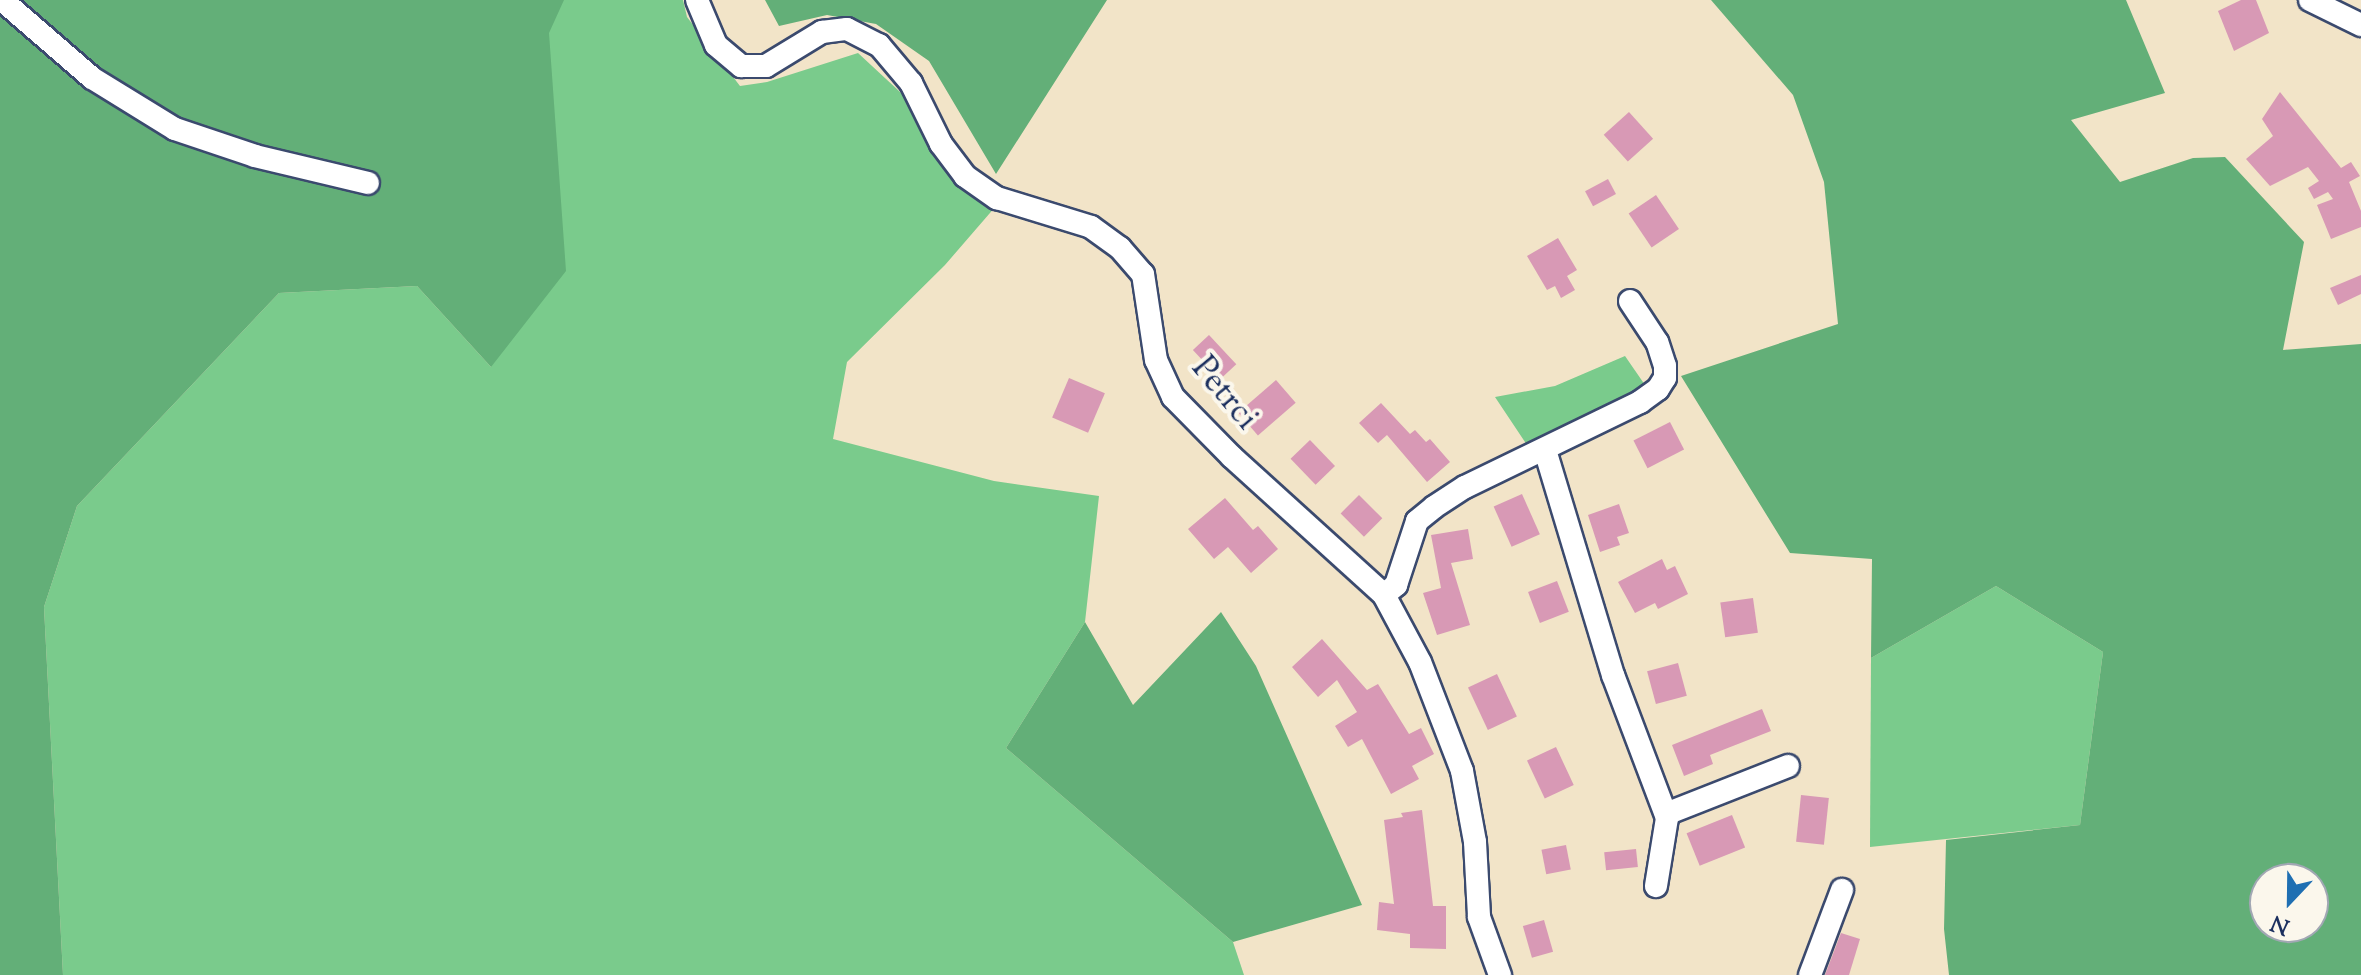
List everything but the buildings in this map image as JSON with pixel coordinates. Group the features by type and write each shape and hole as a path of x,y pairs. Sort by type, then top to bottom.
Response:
{"street":[{"path":"2,0 92,78 175,129 255,156 368,183"},
{"name":"Petrci","path":"697,0 716,45 741,66 766,66 822,32 847,29 879,45 911,83 941,144 965,176 997,198 1091,227 1120,248 1143,274 1156,360 1173,397 1232,457 1384,595 1420,662 1462,771 1475,842 1479,917 1500,975"},
{"path":"2310,0 2361,25"},
{"path":"1384,595 1396,585 1417,521 1465,487 1640,402 1658,389 1665,378 1657,342 1630,301"},
{"path":"1545,450 1613,675 1666,814 1656,886"},
{"path":"1666,814 1788,766"},
{"path":"1810,975 1842,890"}],"green space":[{"path":"0,0 564,0 549,33 566,271 491,367 417,286 279,293 77,506 44,607 63,975 0,975"},
{"path":"538,0 683,0 687,17 740,86 767,82 858,53 913,104 953,182 996,206 945,265 847,362 833,439 994,481 1099,496 1085,622 1006,748 1233,942 1244,975 63,975 44,607 77,506 279,293 417,286 491,367"},
{"path":"765,0 1107,0 996,174 929,61 876,24 827,15 779,26"},
{"path":"1711,0 2126,0 2165,93 2071,120 2120,182 2193,158 2225,157 2304,242 2283,350 2361,344 2361,975 1949,975 1944,929 1946,840 2080,825 2103,652 1996,586 1871,658 1872,559 1790,553 1681,376 1838,324 1824,182 1793,95"},
{"path":"1625,356 1645,385 1527,445 1495,397 1555,386"},
{"path":"1996,586 2103,652 2080,825 1870,847 1871,658"},
{"path":"1221,612 1256,666 1362,905 1233,942 1006,748 1085,622 1133,705"}]}
